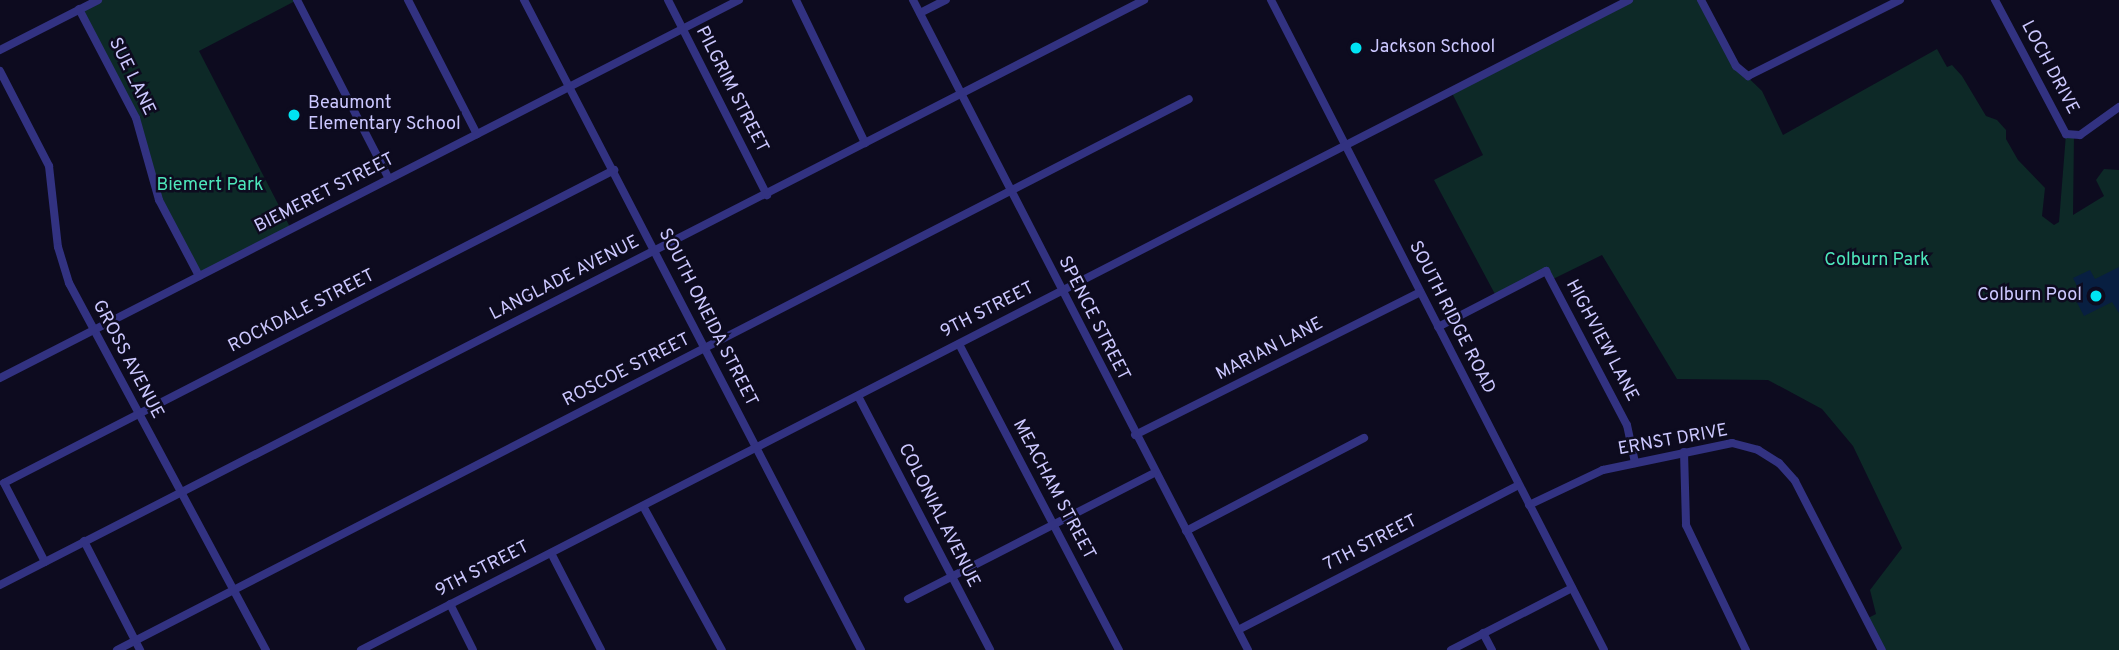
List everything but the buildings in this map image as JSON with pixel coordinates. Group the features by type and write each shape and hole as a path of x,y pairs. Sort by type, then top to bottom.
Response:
{"street":[{"path":"0,50 98,0"},
{"path":"297,0 389,179"},
{"path":"408,0 477,134"},
{"name":"SOUTH ONEIDA STREET","path":"524,0 861,650"},
{"name":"PILGRIM STREET","path":"668,0 767,195"},
{"name":"BIEMERET STREET","path":"1,375 93,331 739,0"},
{"path":"796,0 864,143"},
{"name":"SPENCE STREET","path":"913,0 1154,473 1248,650"},
{"path":"920,13 946,0"},
{"name":"LANGLADE AVENUE","path":"0,585 1144,0"},
{"name":"SOUTH RIDGE ROAD","path":"1271,0 1604,650"},
{"name":"9TH STREET","path":"365,649 1629,0"},
{"path":"1701,0 1736,66 1748,76 1900,0"},
{"name":"LOCH DRIVE","path":"1995,0 2066,134 2080,135 2119,107"},
{"name":"SUE LANE","path":"79,9 136,118 159,201 199,276"},
{"name":"GROSS AVENUE","path":"0,71 49,166 58,247 69,283 266,650"},
{"name":"ROSCOE STREET","path":"117,650 1189,99"},
{"name":"ROCKDALE STREET","path":"45,562 4,483 614,170"},
{"name":"HIGHVIEW LANE","path":"1438,327 1546,271 1627,425 1635,463"},
{"name":"MARIAN LANE","path":"1135,435 1420,292"},
{"name":"MEACHAM STREET","path":"959,344 1119,650"},
{"name":"COLONIAL AVENUE","path":"858,396 989,650"},
{"path":"1186,531 1364,438"},
{"name":"ERNST DRIVE","path":"1529,505 1579,479 1635,463 1732,443 1758,450 1779,463 1795,481 1882,650"},
{"path":"1684,452 1686,525 1746,650"},
{"path":"908,599 1154,473"},
{"name":"7TH STREET","path":"1238,630 1519,485"},
{"path":"643,506 722,650"},
{"path":"84,541 140,650"},
{"path":"551,553 601,650"},
{"path":"1451,650 1572,588"},
{"path":"450,604 473,650"},
{"path":"1483,633 1492,650"}],"green space":[{"name":"Biemert Park","path":"98,0 297,0 199,51 291,229 199,276 159,200 136,118 79,9"},
{"name":"Colburn Park","path":"1629,0 1701,0 1736,66 1762,91 1783,135 1937,49 1947,67 1952,65 1962,76 1986,116 1997,120 2006,130 2006,139 2018,160 2045,188 2042,216 2054,225 2059,222 2066,134 2074,134 2073,215 2104,196 2096,180 2104,169 2119,170 2119,650 1882,650 1866,619 1876,614 1870,590 1902,548 1853,446 1822,409 1768,380 1677,379 1602,255 1551,280 1547,271 1496,296 1434,180 1483,155 1451,91"}],"water":[{"name":"Colburn Pool","path":"2119,267 2119,313 2112,302 2084,316 2071,291 2078,288 2073,278 2090,270 2095,279"}],"place":[{"name":"Jackson School","path":"1356,48"},
{"name":"Beaumont Elementary School","path":"294,115"},
{"name":"Colburn Pool","path":"2096,296"}]}
